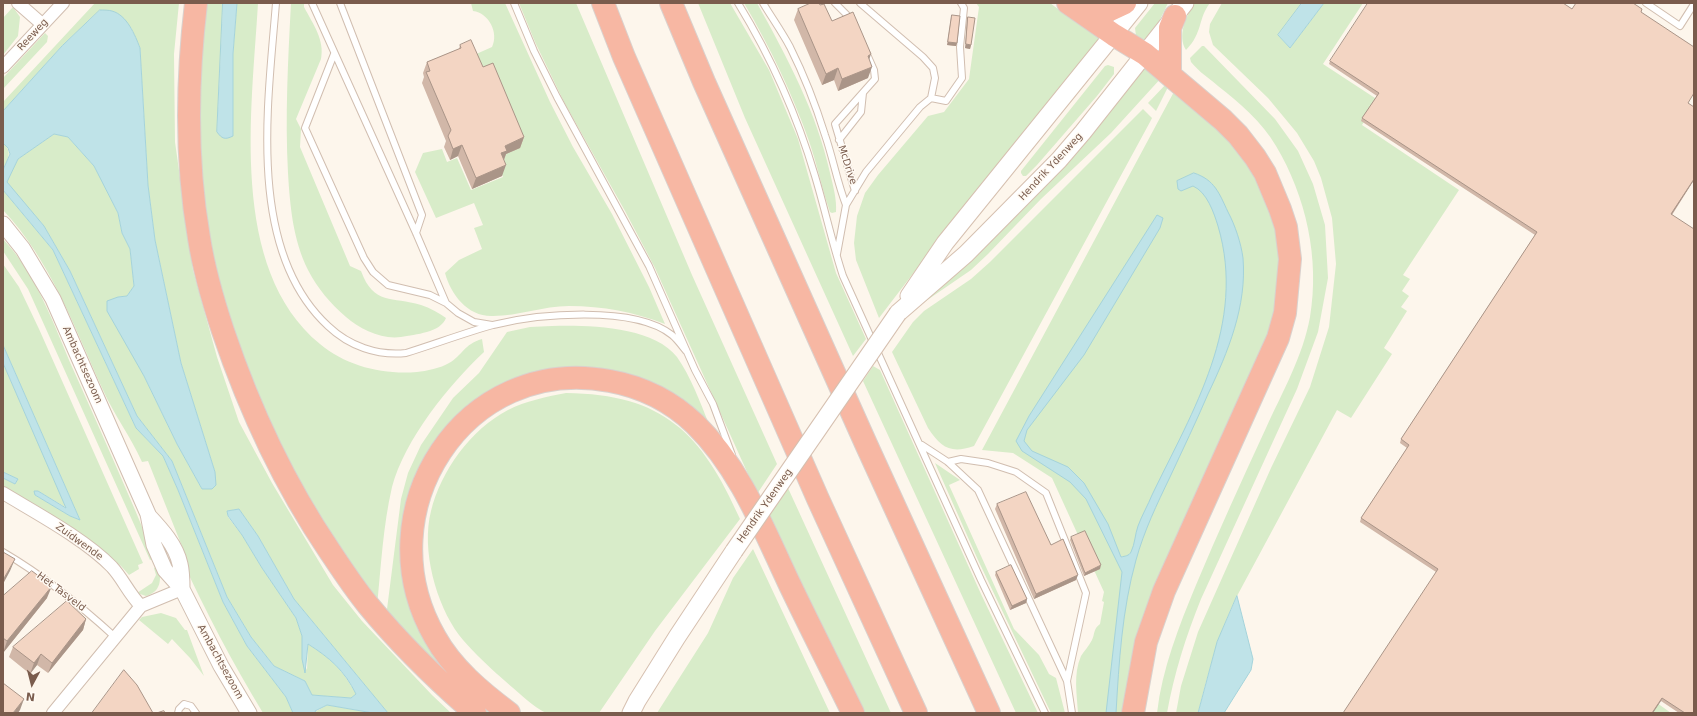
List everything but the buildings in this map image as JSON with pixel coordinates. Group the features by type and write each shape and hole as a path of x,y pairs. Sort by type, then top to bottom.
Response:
{"highway":[{"path":"196,3 192,33 190,121 191,183 199,240 212,297 232,358 254,414 309,520 362,598 418,660 475,713"},
{"path":"603,3 631,71 818,499 916,713"},
{"path":"671,3 704,82 866,444 989,713"},
{"path":"1068,3 1110,10 1125,3"},
{"path":"1068,3 1114,35 1145,54 1238,135 1265,173 1286,227 1290,259 1288,289 1282,326 1270,358 1164,591 1146,642 1133,713"},
{"path":"1170,75 1170,28 1180,9"},
{"path":"509,713 485,694 449,658 431,630 414,585 410,549 415,513 425,482 438,454 453,434 472,415 498,398 530,383 562,378 596,378 627,384 651,393 677,408 688,418 719,453 746,490 853,713"}],"main road":[{"name":"Hendrik Ydenweg","path":"631,709 734,551 898,313 944,243 1139,3"},
{"name":"Hendrik Ydenweg","path":"898,313 966,254 1031,188 1083,132 1180,9"}],"street":[{"path":"18,3 42,24"},
{"name":"Reeweg","path":"3,67 63,3"},
{"name":"Ambachtsezoom","path":"3,224 23,249 53,299 148,514 154,545 160,560 165,570 182,589 221,666 249,713"},
{"name":"Zuidwende","path":"3,493 37,513 100,557 113,568 129,593 141,606"},
{"path":"53,713 141,606 182,589"}],"lane":[{"path":"276,3 267,109 269,188 275,223 283,254 298,289 304,300 320,319 334,332 364,349 383,354 406,353 494,325 537,318 608,314 634,318 652,324 672,335 686,351"},
{"path":"312,3 446,303"},
{"path":"340,3 389,126 422,215 416,233"},
{"path":"514,3 534,51 557,98 649,266 686,351 713,404 746,490"},
{"path":"738,3 773,64 797,122 816,176 836,256 858,310 920,444 980,580 1045,713"},
{"path":"763,3 790,48 806,84 825,133 840,189 846,205"},
{"path":"835,3 852,19 854,25"},
{"path":"836,256 846,205 866,172 920,107 931,98 935,78 933,68 923,57 860,3"},
{"path":"931,98 946,101 962,78 960,47 964,8 960,3"},
{"path":"1646,3 1680,26 1694,4"},
{"name":"McDrive","path":"855,191 835,124 875,79 874,70 863,44"},
{"path":"334,54 305,128 364,258 373,272 388,285 430,295 446,303 458,313 474,322 494,325"},
{"name":"McDrive","path":"839,140 861,112 863,93"},
{"path":"920,444 948,462 978,490 1067,681 1072,713"},
{"path":"948,462 961,459 988,463 1016,472 1046,493 1086,593 1067,681"},
{"name":"Het Tasveld","path":"3,552 46,579 89,613 115,637"},
{"path":"178,713 179,709 184,704 191,706 196,713"}],"green space":[{"path":"95,3 179,3 174,54 175,142 193,270 217,357 239,422 272,483 333,585 362,621 451,713 388,713 294,599 258,536 239,509 227,511 228,517 242,535 262,568 296,618 302,636 302,659 307,670 308,644 336,665 356,694 351,698 312,695 305,681 274,666 251,637 227,597 172,461 137,416 70,271 44,226 6,182 18,159 54,134 68,137 94,166 118,213 122,233 130,249 134,286 127,296 118,297 144,376 177,444 202,489 212,489 215,472 181,363 155,240 148,185 140,48 131,28 100,10 62,46 3,111 3,102"},
{"path":"201,3 223,3 217,132 233,136 233,54 237,3 258,3 252,90 252,185 258,231 271,274 291,312 320,344 330,352 353,363 391,372 421,372 438,368 446,365 471,344 482,339 484,352 456,381 429,414 417,432 398,469 392,487 386,517 377,606 342,556 266,423 228,318 211,254 196,137"},
{"path":"291,3 304,3 304,7 320,39 322,52 321,59 296,119 301,129 300,147 350,266 361,271 366,282 378,295 393,300 421,305 446,318 439,327 433,330 401,337 386,337 372,333 358,326 346,317 320,290 303,259 293,223 287,152 288,67"},
{"path":"471,3 505,3 550,102 573,147 612,214 649,287 665,324 618,310 582,306 559,306 503,316 484,315 468,309 456,297 445,273 459,260 482,249 474,228 483,225 474,203 436,218 415,172 423,153 442,149 447,162 457,158 471,190 503,177 498,165 505,162 464,83 474,55 492,47 494,42 491,24 484,16 473,11"},
{"path":"519,3 576,3 692,275 777,464 757,494 655,268 564,102 535,42"},
{"path":"698,3 730,3 769,70 798,139 836,273 866,339 853,356 745,118"},
{"path":"744,3 757,3 800,86 824,151 834,192 836,212 830,212 809,141 788,88 772,53"},
{"path":"976,3 1050,3 1078,24 1107,36 957,216 879,318 856,260 854,243 857,216 865,193 878,175 928,116 944,112 969,79 979,7"},
{"path":"1155,3 1168,3 1151,38 1143,41 1136,36 1135,28"},
{"path":"1195,3 1210,3 1206,9 1195,38 1186,50 1182,38 1184,26 1186,19"},
{"path":"1222,3 1302,3 1278,35 1290,48 1324,3 1363,3 1323,64 1378,100 1362,125 1459,190 1403,275 1410,279 1402,291 1409,296 1401,307 1407,311 1384,348 1392,354 1351,418 1337,410 1237,596 1214,653 1198,713 1176,713 1181,686 1198,632 1271,468 1310,387 1329,327 1336,264 1332,218 1321,178 1314,161 1297,133 1268,98 1213,45 1209,32 1210,24"},
{"path":"13,7 20,17 18,36 3,55 3,18"},
{"path":"45,33 48,36 47,42 3,89 3,78"},
{"path":"1202,46 1204,46 1275,119 1298,151 1313,184 1325,225 1328,278 1318,332 1297,389 1201,599 1181,655 1167,713 1157,713 1159,697 1167,664 1178,632 1221,526 1297,360 1307,332 1313,295 1312,251 1308,228 1303,207 1286,165 1276,146 1257,121 1191,62 1190,58"},
{"path":"1108,65 1114,67 1114,74 1097,96 1037,165 1026,176 1023,176 1021,171 1105,66"},
{"path":"1143,65 1162,77 1111,133 1041,199 971,270 920,305"},
{"path":"1168,82 1170,83 1156,111 1148,103"},
{"path":"1176,88 1201,108 1272,192 1285,300 1224,454 1129,713 1078,713 1076,684 1077,670 1081,656 1092,640 1096,628 1100,624 1104,602 1102,601 1104,592 1052,478 1013,453 982,450"},
{"path":"1143,109 1152,118 1150,122 974,446 959,449 947,448 937,440 928,428 892,352 913,322 924,311 971,279 990,262"},
{"path":"3,143 8,149 9,156 3,170"},
{"path":"3,190 53,250 136,428 163,456 223,602 247,646 286,697 293,713 263,713 230,655 180,556 185,554 148,461 142,462 107,399 71,319 48,273 20,230 3,210"},
{"path":"3,239 26,268 44,301 155,558 150,560 28,289 3,251"},
{"path":"3,264 19,287 39,329 143,563 138,565 139,569 129,575 121,566 59,520 3,486 3,478 15,484 18,479 3,472 3,363 67,508 38,491 35,495 70,516 80,520 3,345"},
{"path":"530,327 601,327 636,333 652,339 666,347 677,357 687,373 709,424 695,411 553,372 434,450 410,586 498,713 482,713 386,617 401,499 408,473 421,445 453,398 479,373 507,332"},
{"path":"873,366 880,370 981,594 1038,713 1016,713 863,381"},
{"path":"566,393 600,395 629,401 654,411 675,424 694,442 710,463 726,489 740,519 655,631 599,713 547,713 529,702 497,674 459,635 451,622 437,592 429,559 428,526 431,511 442,481 459,453 481,429 494,418 508,410 529,402"},
{"path":"935,463 960,480 949,485 1014,629 1039,655 1049,674 1056,678 1065,713 1051,713 978,560"},
{"path":"788,488 891,713 862,713 767,517"},
{"path":"753,549 830,713 657,713 708,633 733,578"},
{"path":"158,566 160,580 155,591 146,596 137,593 152,583 156,575 154,568"},
{"path":"161,613 176,618 185,630 187,630 204,676 172,639 168,644 139,620 142,617"},
{"path":"1657,703 1671,713 1650,713"},
{"path":"327,705 373,713 315,712"}],"water":[{"path":"223,3 237,3 233,54 233,136 228,138 220,136 217,132"},
{"path":"1302,3 1324,3 1290,48 1278,35"},
{"path":"100,10 112,11 122,17 130,26 140,48 148,185 155,240 181,363 215,472 216,485 212,489 202,489 177,444 144,376 107,311 107,301 118,297 127,296 134,286 130,249 122,233 118,213 94,166 68,137 54,134 18,159 7,182 44,226 70,271 137,416 172,461 227,597 251,637 274,666 305,681 312,695 351,698 356,694 347,678 336,665 308,644 305,673 302,659 302,636 296,618 228,516 227,511 239,509 258,536 294,599 388,713 373,713 327,705 315,711 316,713 293,713 286,697 247,646 223,602 163,456 136,428 53,250 3,190 3,170 10,154 8,148 3,143 3,111 62,46"},
{"path":"1194,173 1207,179 1216,188 1233,223 1243,258 1242,294 1239,311 1229,345 1156,507 1139,549 1131,579 1124,617 1116,713 1106,713 1122,572 1086,499 1070,482 1022,451 1016,441 1029,416 1157,215 1163,218 1160,228 1084,355 1027,430 1024,441 1032,451 1068,467 1084,483 1108,524 1121,557 1127,556 1133,546 1141,518 1199,398 1221,332 1226,297 1225,262 1218,226 1209,203 1198,189 1193,186 1181,191 1178,189 1177,181"},
{"path":"3,345 80,520 70,516 35,495 34,491 38,491 66,508 3,363"},
{"path":"3,472 18,479 15,484 3,478"},
{"path":"1237,596 1253,659 1251,670 1224,713 1198,713 1217,642"}]}
